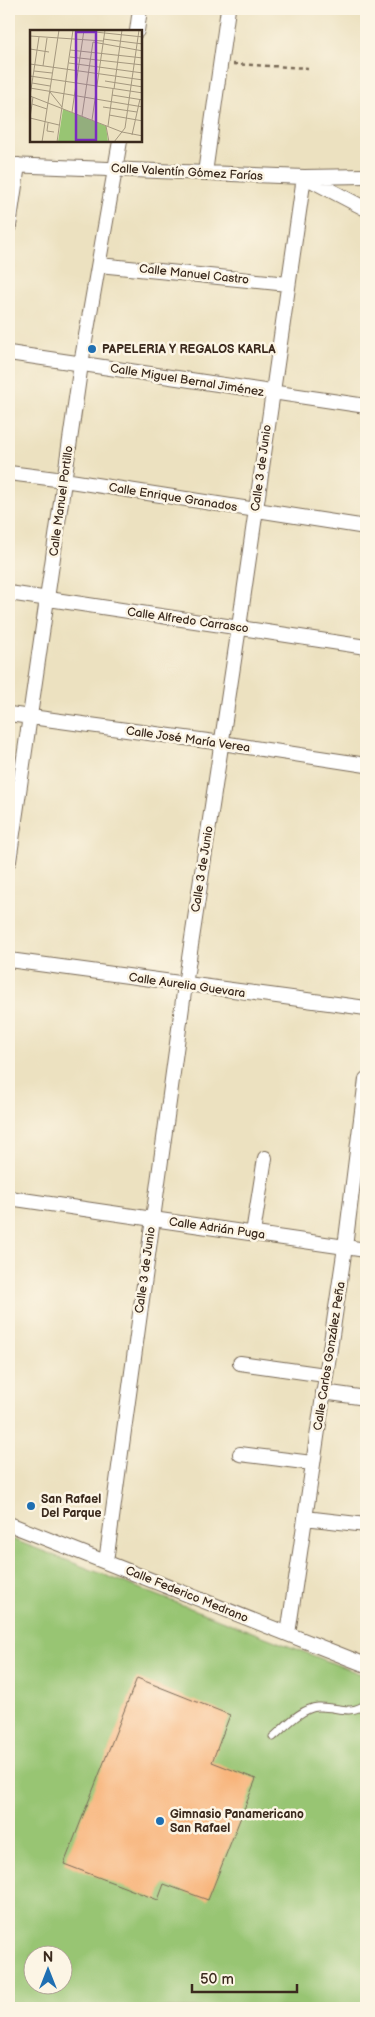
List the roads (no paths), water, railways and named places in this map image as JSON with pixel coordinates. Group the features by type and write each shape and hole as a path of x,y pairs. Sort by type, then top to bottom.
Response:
{"street":[{"path":"137,30 140,9"},
{"path":"205,173 228,9"},
{"name":"Calle Manuel Portillo","path":"9,861 81,364 120,142"},
{"path":"9,226 13,165"},
{"name":"Calle Valentín Gómez Farías","path":"13,165 304,177 366,176"},
{"path":"304,177 366,209"},
{"name":"Calle 3 de Junio","path":"106,1562 185,984 304,177"},
{"name":"Calle Manuel Castro","path":"99,265 288,284"},
{"name":"Calle Miguel Bernal Jiménez","path":"9,353 366,406"},
{"name":"Calle Enrique Granados","path":"9,473 366,528"},
{"name":"Calle Alfredo Carrasco","path":"9,593 366,647"},
{"name":"Calle José María Verea","path":"9,714 366,765"},
{"name":"Calle Aurelia Guevara","path":"9,960 366,1008"},
{"name":"Calle Carlos González Peña","path":"288,1634 345,1247 366,1078"},
{"path":"253,1233 265,1158"},
{"name":"Calle Adrián Puga","path":"9,1198 366,1250"},
{"path":"240,1364 325,1375"},
{"path":"323,1392 366,1398"},
{"path":"240,1454 312,1463"},
{"path":"305,1518 366,1525"},
{"name":"Calle Federico Medrano","path":"9,1524 366,1665"}],"lane":[{"path":"272,1737 302,1713 316,1707 350,1711 366,1704"}],"place":[{"name":"PAPELERIA Y REGALOS KARLA","path":"92,349"},
{"name":"San Rafael Del Parque","path":"31,1506"},
{"name":"Gimnasio Panamericano San Rafael","path":"160,1821"}]}
